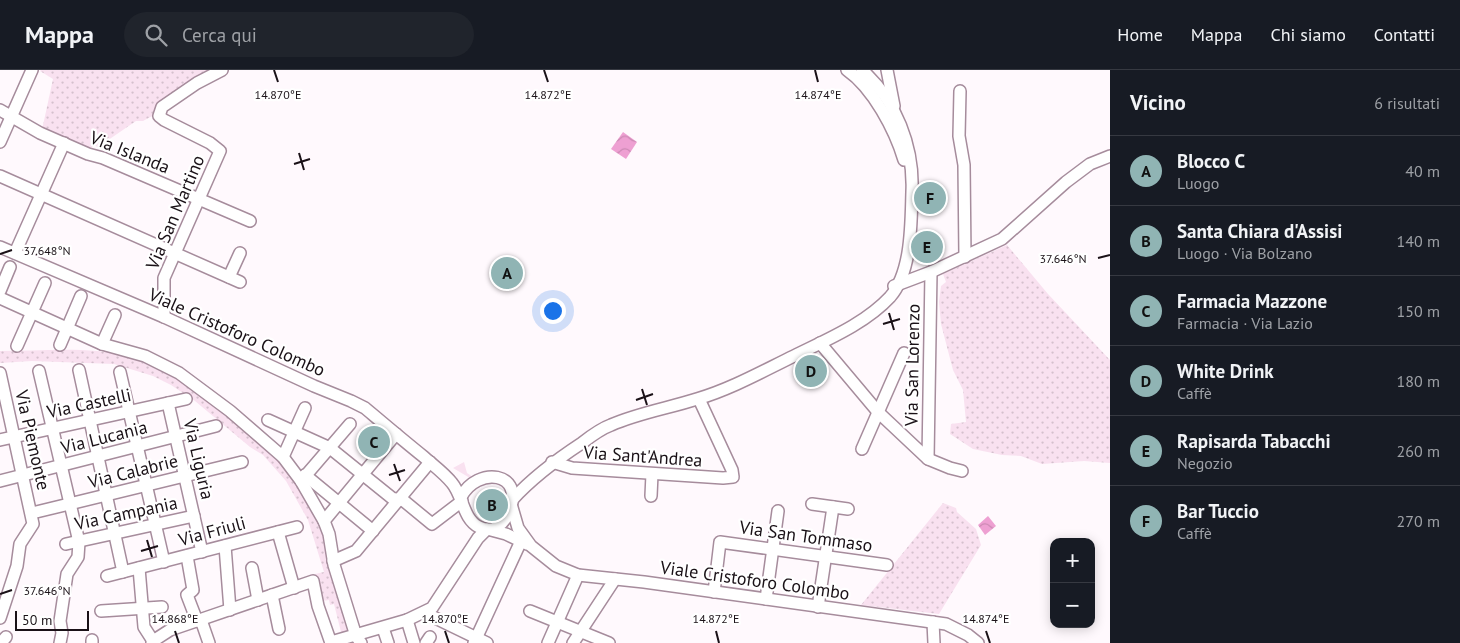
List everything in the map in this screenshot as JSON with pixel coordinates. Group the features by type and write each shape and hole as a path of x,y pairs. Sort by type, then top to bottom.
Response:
{"street":[{"path":"0,142 32,70"},
{"name":"Via San Martino","path":"164,317 164,278 220,151 210,143 159,116 162,107 197,83 222,70"},
{"path":"512,502 552,462 609,426 635,416 699,399 745,380 857,323 891,296 903,247 905,166 901,150 886,119 866,86 847,70"},
{"path":"862,70 875,81 897,118"},
{"path":"699,399 854,318 871,306 893,286 904,268 909,250 912,186 909,151 897,118 887,70"},
{"path":"960,91 959,136 964,165 965,256"},
{"name":"Via Islanda","path":"0,110 40,133 250,221"},
{"path":"16,253 64,143"},
{"path":"893,286 931,272 1002,239 1066,182 1090,164 1110,156"},
{"path":"0,176 240,282"},
{"name":"Viale Cristoforo Colombo","path":"0,246 351,401 364,408 444,474"},
{"path":"229,277 240,253"},
{"path":"0,291 10,267"},
{"name":"Via San Lorenzo","path":"928,459 931,272"},
{"path":"17,346 46,283"},
{"path":"60,345 81,296"},
{"path":"0,298 102,344 145,356 179,373 230,410 303,478 339,503 373,531"},
{"path":"102,344 115,315"},
{"path":"820,342 878,412 928,459 962,471"},
{"path":"862,449 904,353"},
{"path":"79,370 123,572"},
{"path":"39,371 79,542 78,557 67,574 60,621 62,633 60,643"},
{"path":"120,372 164,562"},
{"name":"Via Piemonte","path":"0,374 3,397 32,513"},
{"name":"Via Castelli","path":"0,440 186,399"},
{"name":"Via Sant'Andrea","path":"552,462 572,468 723,478 733,477 732,470 699,399"},
{"name":"Via Liguria","path":"168,403 202,552"},
{"path":"283,458 305,408"},
{"path":"139,568 144,627 152,642 170,630 313,581 318,606 331,643 359,639 425,613 432,608 478,538 489,529 496,528 502,524 509,512 513,490 505,480 493,476 469,485 462,499 432,524 404,501 392,498 330,448 268,420"},
{"path":"303,478 350,424"},
{"name":"Via Lucania","path":"0,481 216,426"},
{"path":"324,521 396,434"},
{"name":"Via Calabrie","path":"32,513 242,462"},
{"path":"333,561 356,551 430,462"},
{"path":"444,474 461,481 475,482"},
{"path":"444,474 454,485 462,499 470,520 472,533 470,552"},
{"path":"505,480 523,479 538,474"},
{"path":"651,496 652,474"},
{"path":"303,478 329,534 333,561 359,639"},
{"path":"512,502 518,528 526,543"},
{"path":"812,504 848,509"},
{"path":"818,607 833,507"},
{"path":"766,599 778,511"},
{"path":"0,618 16,566 20,544 33,524 32,513"},
{"name":"Via Campania","path":"66,544 194,516"},
{"path":"470,520 478,527 489,529 526,543"},
{"name":"Via Friuli","path":"108,576 297,528"},
{"path":"278,532 294,588"},
{"name":"Via San Tommaso","path":"714,592 720,542 887,565"},
{"path":"425,613 479,641 526,543"},
{"name":"Viale Cristoforo Colombo","path":"526,543 556,566 578,575 946,624 958,629 978,643"},
{"path":"225,546 230,610"},
{"path":"187,556 193,590 187,595 209,643"},
{"path":"252,568 258,600"},
{"path":"548,643 578,575"},
{"path":"573,643 615,579"},
{"path":"272,595 279,630"},
{"path":"101,611 162,607"},
{"path":"530,611 608,643"},
{"path":"407,620 414,643"},
{"path":"934,622 934,643"},
{"path":"383,628 388,643"}],"shaded area":[{"path":"41,70 213,70 154,115 143,121 136,121 98,147 94,145 90,150 42,130 53,79"},
{"path":"1007,245 1048,294 1110,360 1110,463 1084,461 1042,464 1021,456 1002,455 973,449 950,434 951,424 966,422 963,390 953,370 941,324 939,302 941,286 946,282 943,274"},
{"path":"81,350 113,353 140,359 170,374 243,429 291,477 305,495 316,515 329,547 351,631 342,636 334,604 330,605 329,600 322,601 315,574 324,572 308,520 286,481 263,455 250,447 195,401 153,376 114,364 32,361 0,363 0,351"},
{"path":"464,462 467,473 473,477 470,478 453,468"},
{"path":"943,503 956,508 957,512 976,529 981,545 939,614 861,605"}],"water":[{"path":"623,132 637,142 626,159 611,149"},
{"path":"988,516 996,526 985,535 978,525"}],"place":[{"name":"Bar Tuccio","path":"930,198"},
{"name":"Rapisarda Tabacchi","path":"927,247"},
{"name":"Blocco C","path":"507,273"},
{"name":"White Drink","path":"811,371"},
{"name":"Farmacia Mazzone","path":"374,442"},
{"name":"Santa Chiara d'Assisi","path":"492,505"}]}
